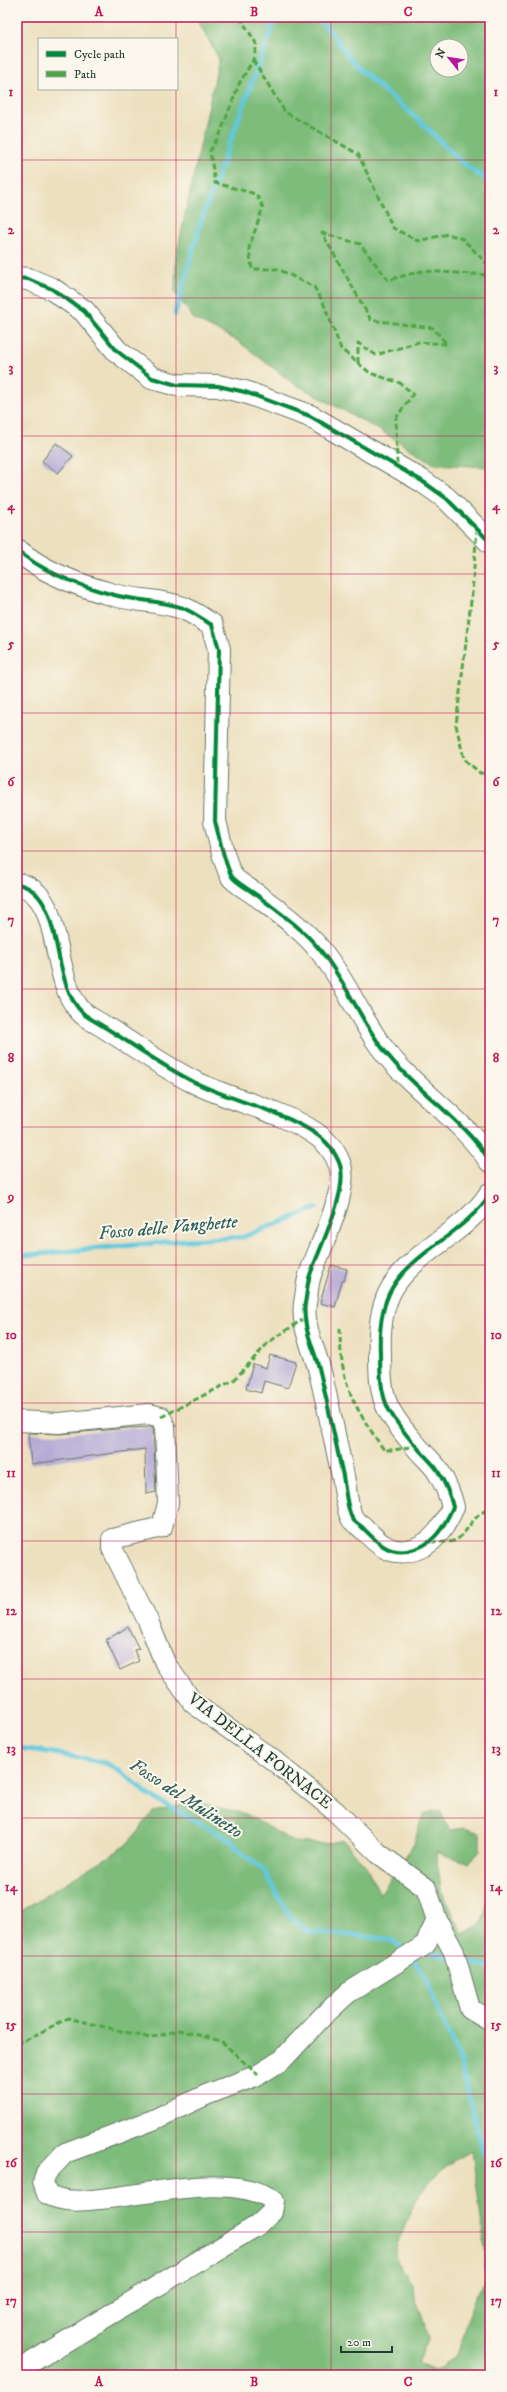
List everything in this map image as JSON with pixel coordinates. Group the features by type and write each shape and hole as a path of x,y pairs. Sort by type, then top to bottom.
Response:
{"main road":[{"path":"17,278 28,279 52,289 84,311 117,351 152,378 177,385 218,386 245,392 310,416 428,485 446,498 490,542"},
{"path":"17,550 40,566 69,581 115,595 155,600 184,608 212,625 219,649 215,821 232,878 292,923 320,949 345,984 383,1049 417,1086 459,1122 476,1140 490,1161"},
{"path":"17,884 24,885 41,899 48,912 64,979 69,994 82,1014 192,1081 224,1096 283,1118 314,1133 332,1148 341,1167 340,1187 334,1214 309,1278 303,1318 318,1367 352,1518 380,1546 399,1552 416,1549 431,1542 444,1528 453,1507 449,1491 437,1470 406,1435 388,1408 380,1378 382,1313 392,1288 412,1265 465,1223 481,1208 490,1194"}],"street":[{"name":"VIA DELLA FORNACE","path":"17,1421 59,1423 149,1414 161,1417 165,1427 168,1503 162,1527 112,1539 112,1548 148,1621 165,1663 193,1702 273,1760 335,1810 378,1853 426,1888 438,1920 456,1960 470,2009 485,2018 490,2017"},
{"path":"17,2371 258,2225 272,2212 274,2201 264,2193 240,2188 218,2186 127,2197 60,2201 47,2194 43,2182 46,2173 65,2153 153,2120 206,2095 258,2075 282,2060 322,2017 348,1993 403,1961 425,1945 438,1920"}],"green space":[{"path":"196,17 490,17 490,467 435,464 376,428 293,383 238,341 194,319 175,293 176,257 219,59"},
{"path":"195,1802 246,1814 294,1842 325,1844 343,1840 366,1866 380,1894 414,1844 423,1814 440,1810 449,1830 464,1828 480,1833 480,1850 469,1863 436,1852 441,1890 463,1934 482,1923 490,1891 490,2375 17,2375 17,1913 127,1845 153,1812","holes":["472,2151 485,2249 485,2276 466,2323 457,2356 436,2370 417,2363 429,2338 412,2286 395,2257 406,2223 420,2194 441,2170 455,2160"]}],"building":[{"path":"56,443 73,456 58,473 42,461"},
{"path":"331,1265 347,1269 335,1307 320,1303"},
{"path":"270,1355 296,1362 288,1388 264,1381 261,1393 246,1389 253,1364 266,1368"},
{"path":"153,1427 156,1492 146,1494 145,1449 31,1464 28,1433 60,1434"},
{"path":"128,1627 139,1649 134,1650 139,1661 120,1670 106,1640"}],"waterway":[{"path":"175,314 201,221 276,17"},
{"path":"316,17 322,22 365,74 423,124 470,169 490,181"},
{"name":"Fosso delle Vanghette","path":"17,1256 186,1240 243,1237 317,1208"},
{"name":"Fosso del Mulinetto","path":"17,1748 43,1751 106,1763 128,1777 147,1794 230,1840 243,1854 264,1870 289,1916 309,1932 365,1936 393,1941 406,1952"},
{"path":"426,1952 451,1958"},
{"name":"Fosso del Mulinetto","path":"412,1958 427,1979 436,2005 460,2060 483,2152 490,2162"},
{"path":"461,1960 490,1968"}],"marked path":[{"path":"240,17 257,45 253,60 239,84 220,134 210,151 215,183 256,194 263,207 249,248 252,269 278,269 314,287 323,302 341,349 370,373 400,383 413,394 396,418 397,466"},
{"path":"253,60 285,112 358,154 393,228 418,241 448,234 463,239 490,267"},
{"path":"358,363 358,343 376,355 419,342 447,344 433,328 371,320 322,233 360,244 388,280 422,271 490,275"},
{"path":"477,528 472,593 456,725 464,759 480,773 490,774"},
{"path":"161,1417 234,1380 269,1342 303,1319"},
{"path":"340,1328 341,1347 346,1379 350,1393 364,1420 384,1450 394,1450 415,1446"},
{"path":"431,1542 451,1542 458,1539 478,1516 490,1509"},
{"path":"17,2039 22,2042 68,2018 150,2038 179,2030 221,2041 258,2075"}],"cycle path":[{"path":"17,278 28,279 52,289 84,311 117,351 152,378 177,385 218,386 245,392 310,416 422,481 446,498 490,542"},
{"path":"17,550 51,572 75,583 122,597 174,605 183,608 212,625 219,649 215,821 222,851 230,874 239,883 290,921 313,942 337,974 374,1037 383,1049 409,1078 466,1131 490,1161"},
{"path":"17,884 34,891 44,905 52,924 67,989 77,1006 91,1019 194,1082 224,1095 270,1111 299,1124 322,1139 330,1146 336,1155 342,1176 340,1189 332,1220 309,1278 304,1311 305,1320 319,1368 350,1514 354,1521 377,1542 382,1546 394,1550 407,1551 416,1549 430,1541 441,1530 453,1507 447,1489 438,1471 401,1428 386,1403 382,1389 380,1367 380,1337 385,1303 392,1288 413,1263 467,1220 480,1208 490,1194"}]}
